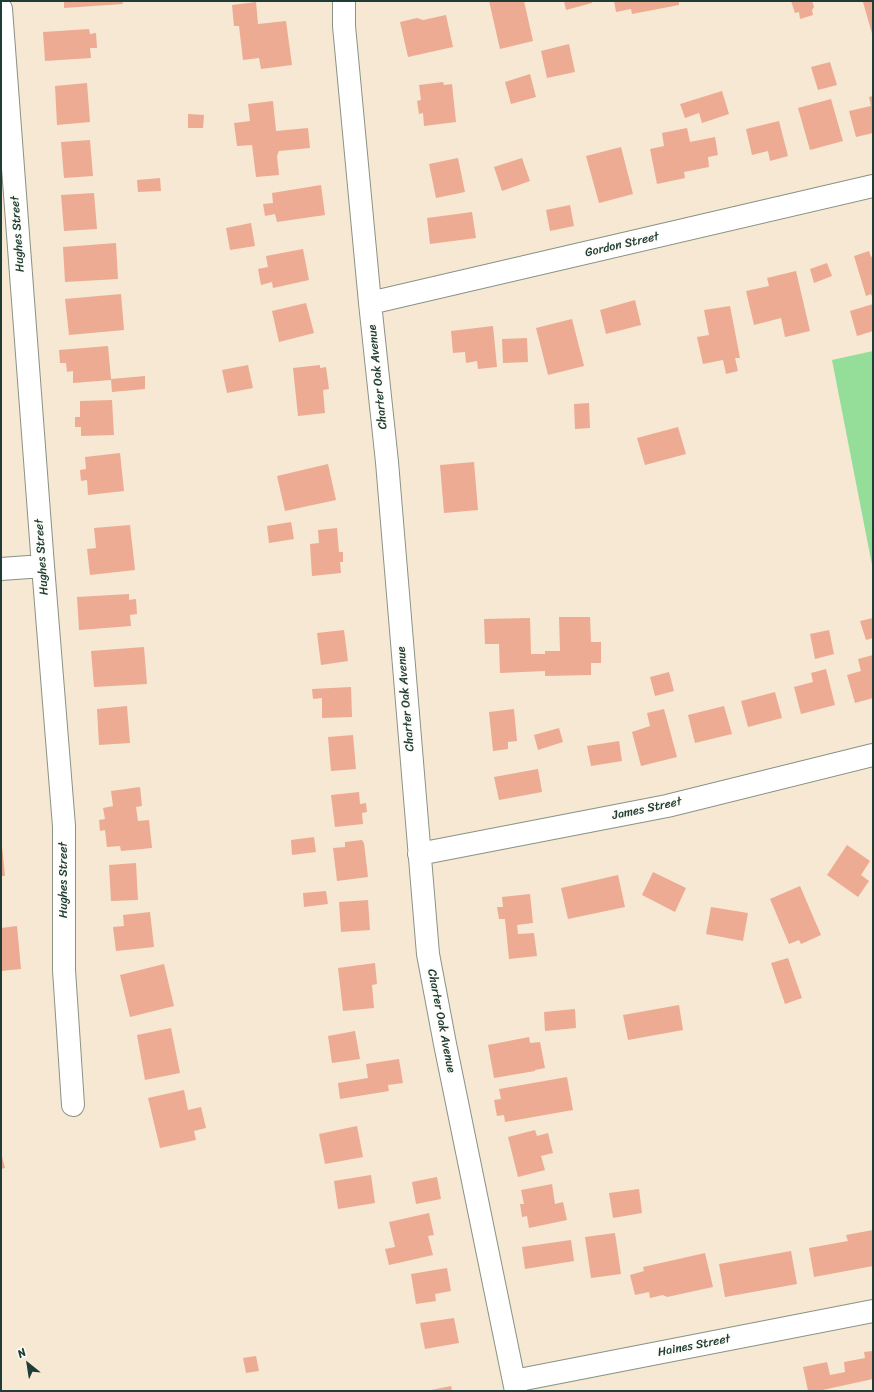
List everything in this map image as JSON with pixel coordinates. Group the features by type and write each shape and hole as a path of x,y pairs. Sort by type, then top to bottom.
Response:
{"street":[{"name":"Charter Oak Avenue","path":"344,1 344,26 370,303 387,462 428,954 515,1386"},
{"name":"Hughes Street","path":"1,9 64,826 64,970 73,1105"},
{"name":"Gordon Street","path":"370,303 873,186"},
{"path":"1,569 43,566"},
{"name":"James Street","path":"419,854 667,806 873,754"},
{"name":"Haines Street","path":"515,1386 873,1311"}],"green space":[{"path":"873,351 873,570 832,360"}],"building":[{"path":"64,1 122,1 123,4 64,8"},
{"path":"489,1 524,1 533,41 500,49"},
{"path":"564,1 592,1 592,3 566,10"},
{"path":"614,1 679,1 679,5 632,14 631,9 616,12"},
{"path":"791,1 812,1 814,7 812,10 813,15 800,19 799,12 795,13"},
{"path":"873,1 873,37 863,2"},
{"path":"256,2 258,24 286,21 292,65 261,69 259,58 243,60 239,26 234,26 232,5"},
{"path":"446,15 453,47 408,57 400,22 417,18 423,20"},
{"path":"89,29 90,34 96,33 97,48 90,48 91,58 45,61 43,32"},
{"path":"569,44 575,72 547,78 541,51"},
{"path":"830,62 837,85 818,90 811,67"},
{"path":"530,74 536,97 511,104 505,82"},
{"path":"443,82 444,85 452,84 456,122 424,126 423,113 419,114 417,101 421,100 419,85"},
{"path":"87,83 90,122 57,125 55,86"},
{"path":"722,91 729,114 702,123 699,113 685,118 680,104"},
{"path":"873,96 873,133 856,137 849,111 871,106 869,97"},
{"path":"831,99 843,141 810,150 798,108"},
{"path":"273,101 276,131 308,128 310,148 279,151 277,156 279,175 256,177 252,145 237,146 234,123 250,121 248,104"},
{"path":"188,114 204,115 203,128 188,128"},
{"path":"779,121 788,156 770,161 768,151 752,155 746,129"},
{"path":"687,128 690,142 715,137 718,155 708,157 709,167 684,172 685,178 657,184 650,149 664,146 662,133"},
{"path":"90,140 93,176 64,178 61,142"},
{"path":"621,147 633,194 599,203 586,156"},
{"path":"458,158 465,192 436,198 429,164"},
{"path":"522,158 530,181 502,191 494,167"},
{"path":"160,178 161,191 138,192 137,180"},
{"path":"321,185 325,215 277,222 275,214 265,216 263,204 273,203 272,193"},
{"path":"94,193 97,229 64,231 61,195"},
{"path":"570,205 574,226 550,231 546,210"},
{"path":"472,212 476,238 430,244 427,218"},
{"path":"251,223 255,246 230,250 226,228"},
{"path":"116,243 118,279 65,282 63,247"},
{"path":"303,249 309,280 273,288 272,282 261,285 258,269 268,267 266,256"},
{"path":"869,251 871,257 873,256 873,299 871,294 866,296 854,256"},
{"path":"827,263 832,276 814,283 810,269"},
{"path":"796,271 810,331 785,337 781,318 754,325 746,291 769,286 767,278"},
{"path":"121,294 124,330 69,335 65,299"},
{"path":"635,300 641,325 606,334 600,310"},
{"path":"306,303 314,333 279,342 272,311"},
{"path":"873,304 873,331 857,336 850,311"},
{"path":"730,306 740,358 735,358 738,371 726,374 723,360 703,364 697,337 709,335 704,310"},
{"path":"572,319 584,366 548,375 536,328"},
{"path":"493,326 497,367 478,369 477,361 466,363 465,352 453,353 451,331"},
{"path":"527,338 528,362 503,363 502,339"},
{"path":"108,346 111,379 145,376 145,389 112,392 111,380 73,383 73,371 67,372 66,363 60,363 59,350"},
{"path":"248,365 253,388 227,393 222,370"},
{"path":"320,365 320,368 326,367 329,389 323,390 325,413 298,416 293,368"},
{"path":"112,400 114,435 81,436 81,427 75,427 75,417 80,417 80,401"},
{"path":"589,403 590,428 575,429 574,404"},
{"path":"678,427 686,454 645,465 637,438"},
{"path":"120,453 124,491 88,495 87,480 81,481 80,470 86,469 85,457"},
{"path":"474,462 478,510 444,513 440,465"},
{"path":"328,464 336,500 285,511 277,476"},
{"path":"291,522 294,539 269,543 267,526"},
{"path":"130,525 135,570 90,575 87,549 96,548 94,528"},
{"path":"337,528 339,552 343,552 343,562 340,562 341,573 312,576 310,544 319,543 318,530"},
{"path":"129,594 129,600 136,599 137,614 130,615 131,626 79,630 77,597"},
{"path":"559,617 590,617 591,642 601,642 601,663 591,663 591,675 545,676 545,671 500,673 499,644 485,644 484,619 530,618 531,654 545,654 545,651 560,651"},
{"path":"873,618 873,638 866,640 860,621"},
{"path":"344,630 348,661 321,665 317,633"},
{"path":"829,630 834,654 815,659 810,634"},
{"path":"144,647 147,684 94,687 91,651"},
{"path":"873,655 873,698 855,703 847,675 861,671 858,659"},
{"path":"826,669 835,705 801,714 794,687 813,682 811,673"},
{"path":"669,672 674,691 655,696 650,677"},
{"path":"351,687 352,717 322,718 322,698 313,699 312,689"},
{"path":"775,692 782,718 748,727 741,701"},
{"path":"127,706 130,743 99,745 97,709"},
{"path":"724,706 732,734 695,743 688,715"},
{"path":"514,709 517,741 508,742 508,749 493,751 489,712"},
{"path":"664,709 677,757 641,766 632,732 650,726 647,713"},
{"path":"559,728 563,742 538,750 534,735"},
{"path":"353,735 356,769 331,771 328,737"},
{"path":"619,741 622,761 591,766 587,746"},
{"path":"538,769 542,792 499,800 494,777"},
{"path":"140,787 142,806 136,807 138,821 149,820 152,848 121,851 120,846 107,847 105,830 100,831 99,820 105,819 103,808 113,806 111,791"},
{"path":"359,792 360,804 366,803 367,812 362,813 363,824 335,827 331,795"},
{"path":"314,837 316,852 292,855 291,840"},
{"path":"362,840 364,843 368,877 337,881 333,848 345,847 345,842"},
{"path":"847,845 870,861 861,875 869,881 858,897 827,875"},
{"path":"2,846 5,876 1,876"},
{"path":"136,863 138,900 111,901 109,865"},
{"path":"653,872 686,888 675,912 642,895"},
{"path":"618,875 625,907 568,919 561,888"},
{"path":"800,886 821,935 801,944 799,940 789,944 770,899"},
{"path":"326,891 328,904 304,907 303,893"},
{"path":"530,894 533,923 517,925 518,934 534,933 537,956 509,959 505,919 499,919 497,907 503,907 502,897"},
{"path":"368,900 370,930 341,932 339,902"},
{"path":"711,907 748,913 743,941 706,934"},
{"path":"150,912 154,947 116,951 113,927 124,926 123,915"},
{"path":"17,926 21,969 1,971 1,928"},
{"path":"788,958 802,998 785,1004 771,963"},
{"path":"375,963 377,984 372,985 374,1008 343,1011 338,968"},
{"path":"164,964 174,1006 130,1017 120,975"},
{"path":"679,1005 683,1030 628,1040 623,1015"},
{"path":"575,1009 576,1028 545,1031 544,1012"},
{"path":"171,1028 180,1073 145,1080 137,1035"},
{"path":"355,1031 360,1059 332,1063 328,1036"},
{"path":"529,1037 530,1043 540,1042 545,1068 494,1078 488,1045"},
{"path":"399,1059 403,1083 388,1085 389,1091 340,1099 338,1083 368,1078 366,1064"},
{"path":"567,1077 573,1110 505,1122 504,1115 497,1116 494,1100 501,1099 499,1089"},
{"path":"184,1090 188,1110 201,1107 206,1128 194,1131 196,1140 160,1148 148,1098"},
{"path":"357,1126 363,1157 325,1164 319,1134"},
{"path":"535,1130 537,1136 548,1133 553,1153 541,1156 545,1170 518,1177 508,1137"},
{"path":"1,1153 5,1168 1,1169"},
{"path":"371,1175 375,1203 338,1209 334,1181"},
{"path":"437,1177 441,1199 416,1204 412,1182"},
{"path":"552,1184 555,1204 563,1202 567,1220 529,1228 527,1216 522,1217 520,1204 524,1204 521,1190"},
{"path":"639,1189 642,1213 613,1218 609,1193"},
{"path":"429,1213 434,1235 428,1236 433,1255 389,1265 385,1249 395,1247 389,1222"},
{"path":"873,1230 873,1266 814,1277 809,1248 848,1241 846,1235"},
{"path":"615,1233 621,1274 591,1278 585,1237"},
{"path":"571,1240 574,1261 525,1269 522,1247"},
{"path":"791,1251 797,1284 725,1297 719,1264"},
{"path":"705,1253 713,1287 667,1297 663,1295 650,1298 649,1292 635,1295 630,1275 644,1271 643,1267"},
{"path":"447,1268 451,1291 435,1294 436,1301 416,1304 411,1274"},
{"path":"454,1318 459,1343 425,1349 420,1323"},
{"path":"873,1351 873,1379 818,1391 808,1391 803,1367 827,1362 830,1375 845,1372 844,1362 865,1358 864,1352"},
{"path":"256,1356 259,1371 246,1373 243,1358"},
{"path":"451,1386 452,1391 431,1391 431,1390"}]}
